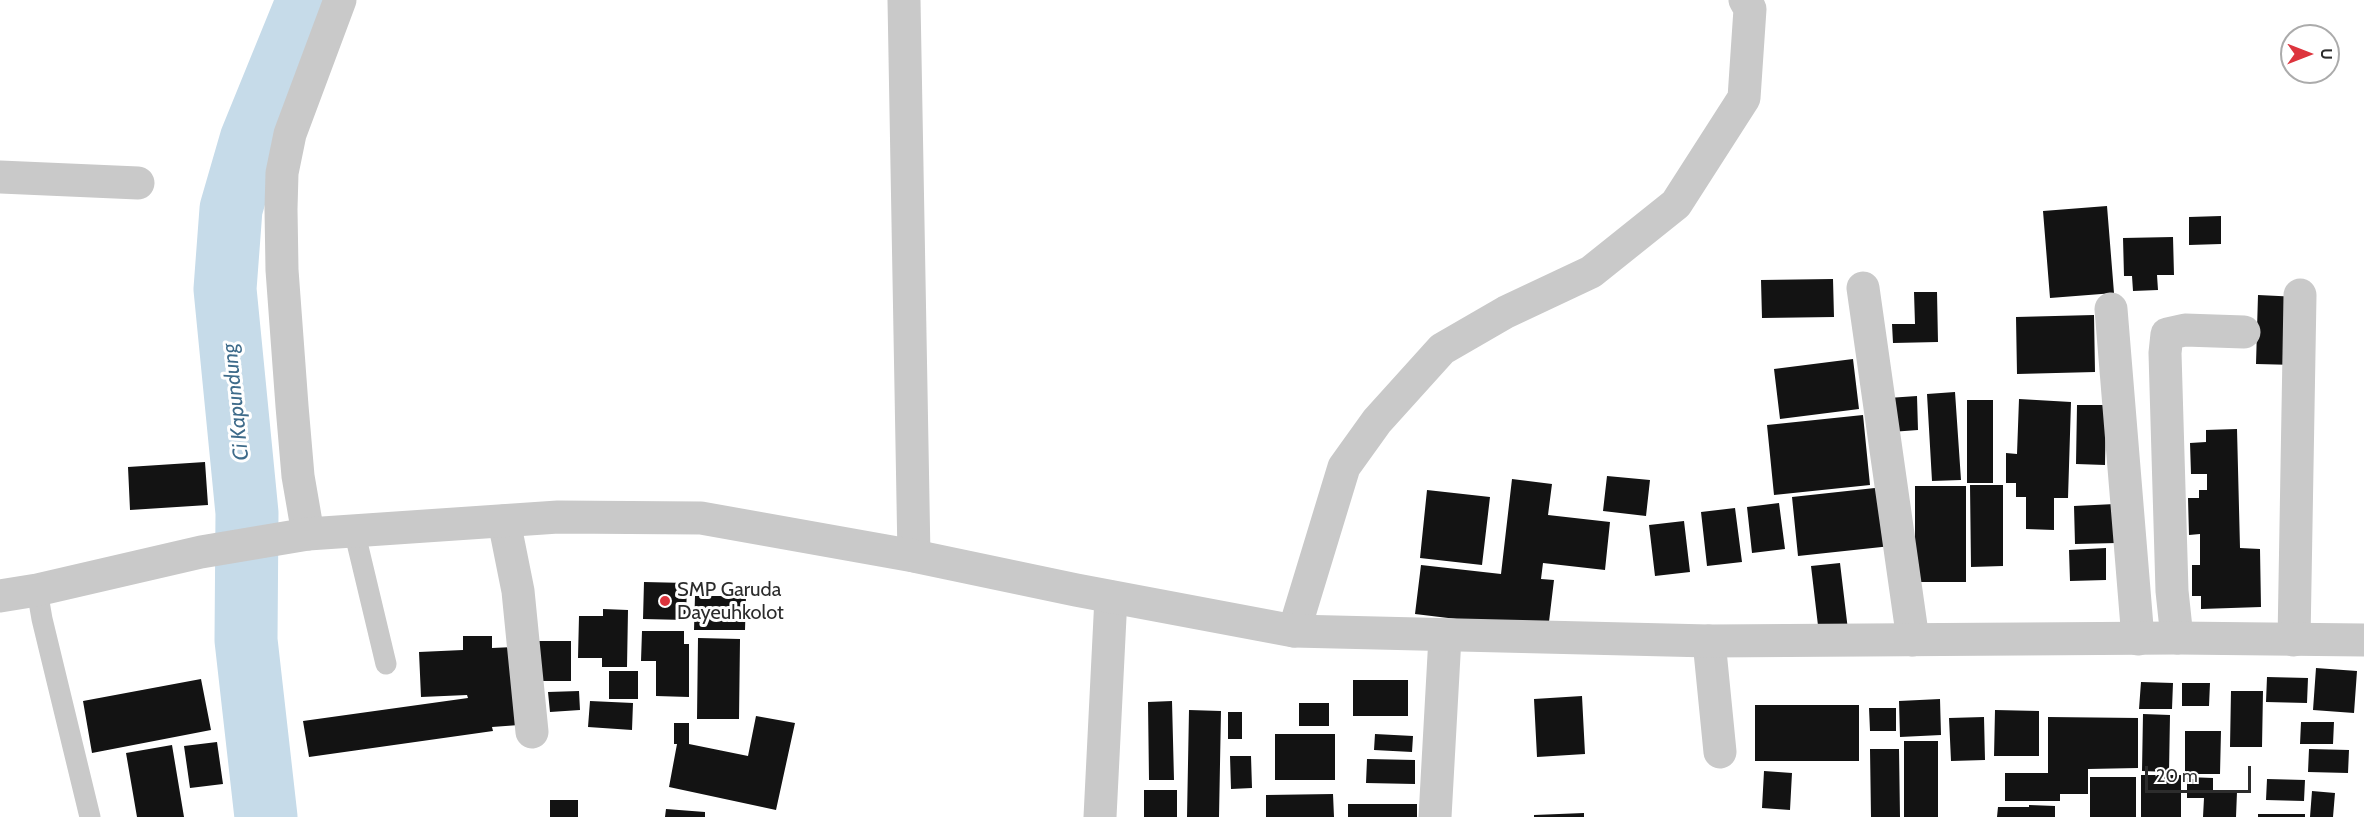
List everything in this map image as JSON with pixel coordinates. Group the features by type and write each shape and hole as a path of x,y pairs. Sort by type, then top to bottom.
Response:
{"street":[{"path":"295,536 298,476 282,270 280,209 282,173 290,134 340,0"},
{"path":"904,0 914,556"},
{"path":"1294,631 1344,467 1384,412 1442,348 1506,312 1591,272 1676,204 1744,98 1750,9 1745,0"},
{"path":"0,177 138,183"},
{"path":"1863,288 1913,640"},
{"path":"2294,640 2300,295"},
{"path":"2111,309 2138,639"},
{"path":"2177,638 2172,591 2164,353 2167,334 2184,330 2244,332"},
{"path":"0,596 37,590 201,552 295,536 558,517 701,518 914,556 1111,597 1294,631 1445,637 1708,641 2177,638 2364,640"},
{"path":"504,521 518,591 532,732"},
{"path":"1100,817 1111,597"},
{"path":"1435,817 1445,637"},
{"path":"1708,641 1720,752"}],"lane":[{"path":"354,530 386,664"},
{"path":"37,590 90,817"}],"building":[{"path":"2107,206 2114,293 2050,298 2043,211"},
{"path":"2221,216 2221,244 2189,245 2189,217"},
{"path":"2173,237 2174,275 2157,275 2158,290 2133,291 2132,276 2124,276 2123,238"},
{"path":"1833,279 1834,317 1762,318 1761,280"},
{"path":"1914,292 1937,292 1938,342 1893,343 1892,324 1915,324"},
{"path":"2258,295 2299,297 2296,365 2256,364"},
{"path":"2094,315 2095,372 2017,374 2016,317"},
{"path":"1853,359 1859,409 1780,419 1774,369"},
{"path":"1955,392 1961,480 1932,481 1927,394"},
{"path":"1917,396 1918,430 1891,432 1888,398"},
{"path":"2019,399 2071,402 2068,498 2054,498 2054,530 2026,529 2026,497 2016,497 2016,483 2006,483 2006,453 2017,454"},
{"path":"1967,400 1993,400 1993,483 1967,483"},
{"path":"2077,405 2106,405 2105,465 2076,464"},
{"path":"1863,415 1870,485 1774,495 1767,425"},
{"path":"2237,429 2240,548 2260,549 2261,607 2201,609 2201,596 2192,596 2192,565 2200,565 2200,534 2189,535 2188,498 2199,498 2199,490 2207,490 2207,474 2191,474 2190,443 2206,442 2206,430"},
{"path":"205,462 208,505 130,510 128,467"},
{"path":"1607,476 1650,480 1646,516 1603,511"},
{"path":"1512,479 1552,484 1548,515 1610,522 1605,570 1543,563 1541,579 1554,580 1548,630 1415,614 1421,565 1501,574"},
{"path":"1970,485 2003,485 2003,566 1971,567"},
{"path":"1915,486 1966,486 1966,582 1915,582"},
{"path":"1884,487 1891,546 1798,556 1792,497"},
{"path":"1427,490 1490,497 1482,565 1420,558"},
{"path":"1779,503 1785,549 1752,553 1747,507"},
{"path":"2115,504 2117,543 2075,544 2074,506"},
{"path":"1735,508 1742,562 1707,566 1701,512"},
{"path":"1684,521 1690,572 1655,576 1649,525"},
{"path":"2106,548 2106,580 2070,581 2069,550"},
{"path":"1840,563 1848,630 1819,634 1811,566"},
{"name":"SMP Garuda Dayeuhkolot","path":"644,582 687,583 686,620 643,619"},
{"path":"695,596 746,596 745,630 694,630"},
{"path":"603,609 628,610 627,667 602,667 602,658 578,658 579,616 603,616"},
{"path":"642,631 684,631 684,644 689,644 689,697 656,696 656,661 641,661"},
{"path":"463,636 492,636 492,648 514,647 519,725 492,727 493,731 309,757 303,721 468,698 467,695 421,697 419,652 463,650"},
{"path":"698,638 740,639 739,719 697,719"},
{"path":"538,641 571,641 571,681 538,681"},
{"path":"2316,668 2357,671 2354,713 2313,710"},
{"path":"609,671 638,671 638,699 609,699"},
{"path":"2267,677 2308,678 2307,703 2266,702"},
{"path":"201,679 211,730 92,753 83,701"},
{"path":"1353,680 1408,680 1408,716 1353,716"},
{"path":"2141,682 2173,683 2172,709 2139,709"},
{"path":"2182,683 2210,683 2209,706 2182,706"},
{"path":"579,691 580,710 550,712 548,692"},
{"path":"2231,691 2263,691 2262,747 2230,747"},
{"path":"1582,696 1585,754 1537,757 1534,699"},
{"path":"1940,699 1941,735 1900,737 1899,701"},
{"path":"590,701 633,703 632,730 588,727"},
{"path":"1172,701 1174,780 1149,780 1148,702"},
{"path":"1299,703 1329,703 1329,726 1299,726"},
{"path":"1755,705 1859,705 1859,761 1755,761"},
{"path":"1869,708 1896,708 1896,731 1870,731"},
{"path":"1189,710 1221,711 1219,817 1187,817"},
{"path":"1995,710 2039,711 2039,756 1994,756"},
{"path":"1228,712 1242,712 1242,739 1228,739"},
{"path":"2143,714 2170,715 2169,772 2142,771"},
{"path":"756,716 795,723 776,810 669,787 677,744 674,744 674,723 689,723 689,744 748,756"},
{"path":"1984,717 1985,760 1951,761 1949,718"},
{"path":"2048,717 2138,718 2138,768 2088,769 2088,794 2060,794 2060,801 2005,801 2005,773 2048,773"},
{"path":"2301,722 2334,722 2333,744 2300,744"},
{"path":"2185,731 2221,731 2220,774 2185,774"},
{"path":"1275,734 1335,734 1335,780 1275,780"},
{"path":"1375,734 1413,736 1412,752 1374,750"},
{"path":"1904,741 1938,741 1938,817 1904,817"},
{"path":"217,742 223,784 190,788 184,746"},
{"path":"172,745 184,817 137,817 126,753"},
{"path":"1870,749 1899,749 1900,817 1871,817"},
{"path":"2309,749 2349,750 2348,773 2308,772"},
{"path":"1230,756 1251,756 1252,788 1231,789"},
{"path":"1367,759 1415,760 1415,784 1366,783"},
{"path":"1764,771 1792,773 1790,810 1762,808"},
{"path":"2141,775 2181,775 2181,817 2141,817"},
{"path":"2090,777 2136,777 2136,817 2090,817"},
{"path":"2187,777 2213,778 2213,792 2237,792 2236,817 2203,817 2204,798 2187,798"},
{"path":"2267,779 2305,780 2304,801 2266,800"},
{"path":"1144,790 1177,790 1177,817 1144,817"},
{"path":"2312,791 2335,793 2333,817 2310,817"},
{"path":"1333,794 1334,817 1266,817 1266,795"},
{"path":"550,800 578,800 578,817 550,817"},
{"path":"1348,804 1417,804 1417,817 1348,817"},
{"path":"2029,805 2055,806 2055,817 1997,817 1998,807 2029,807"},
{"path":"666,809 705,812 705,817 665,817"},
{"path":"1584,813 1584,817 1534,817 1534,815"},
{"path":"2258,814 2305,814 2305,817 2258,817"}],"waterway":[{"name":"Ci Kapundung","path":"266,817 246,640 247,513 225,289 231,209 251,140 308,0"}],"place":[{"name":"SMP Garuda Dayeuhkolot","path":"665,601"}]}
